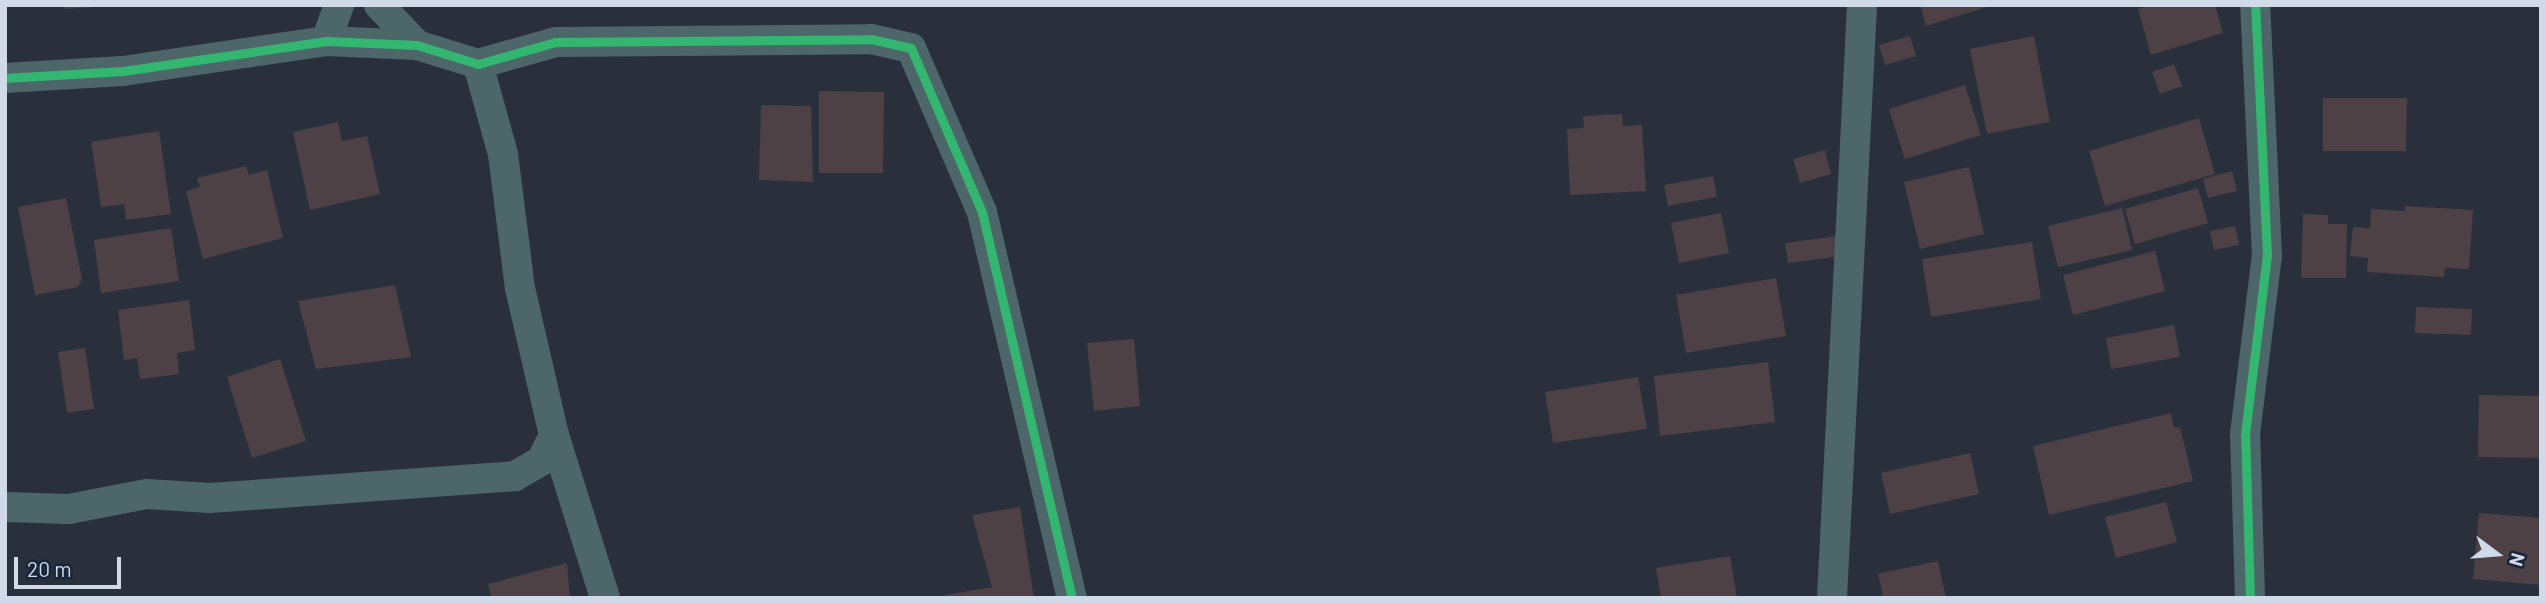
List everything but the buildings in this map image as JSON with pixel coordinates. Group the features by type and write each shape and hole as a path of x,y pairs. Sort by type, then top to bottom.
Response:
{"street":[{"path":"326,41 339,5"},
{"path":"379,5 417,45"},
{"path":"1832,598 1862,5"},
{"path":"2249,598 2245,434 2267,256 2255,5"},
{"path":"5,78 123,71 326,41 417,45 478,64 556,42 871,39 911,48 982,212 1072,598"},
{"path":"478,64 503,154 520,288 554,435 605,598"},
{"path":"5,507 69,509 147,494 210,498 515,476 541,461 554,435"}],"cycle path":[{"path":"2250,598 2245,434 2267,256 2255,5"},
{"path":"5,78 123,71 326,41 417,45 478,64 556,42 871,39 911,48 982,212 1072,598"}]}
